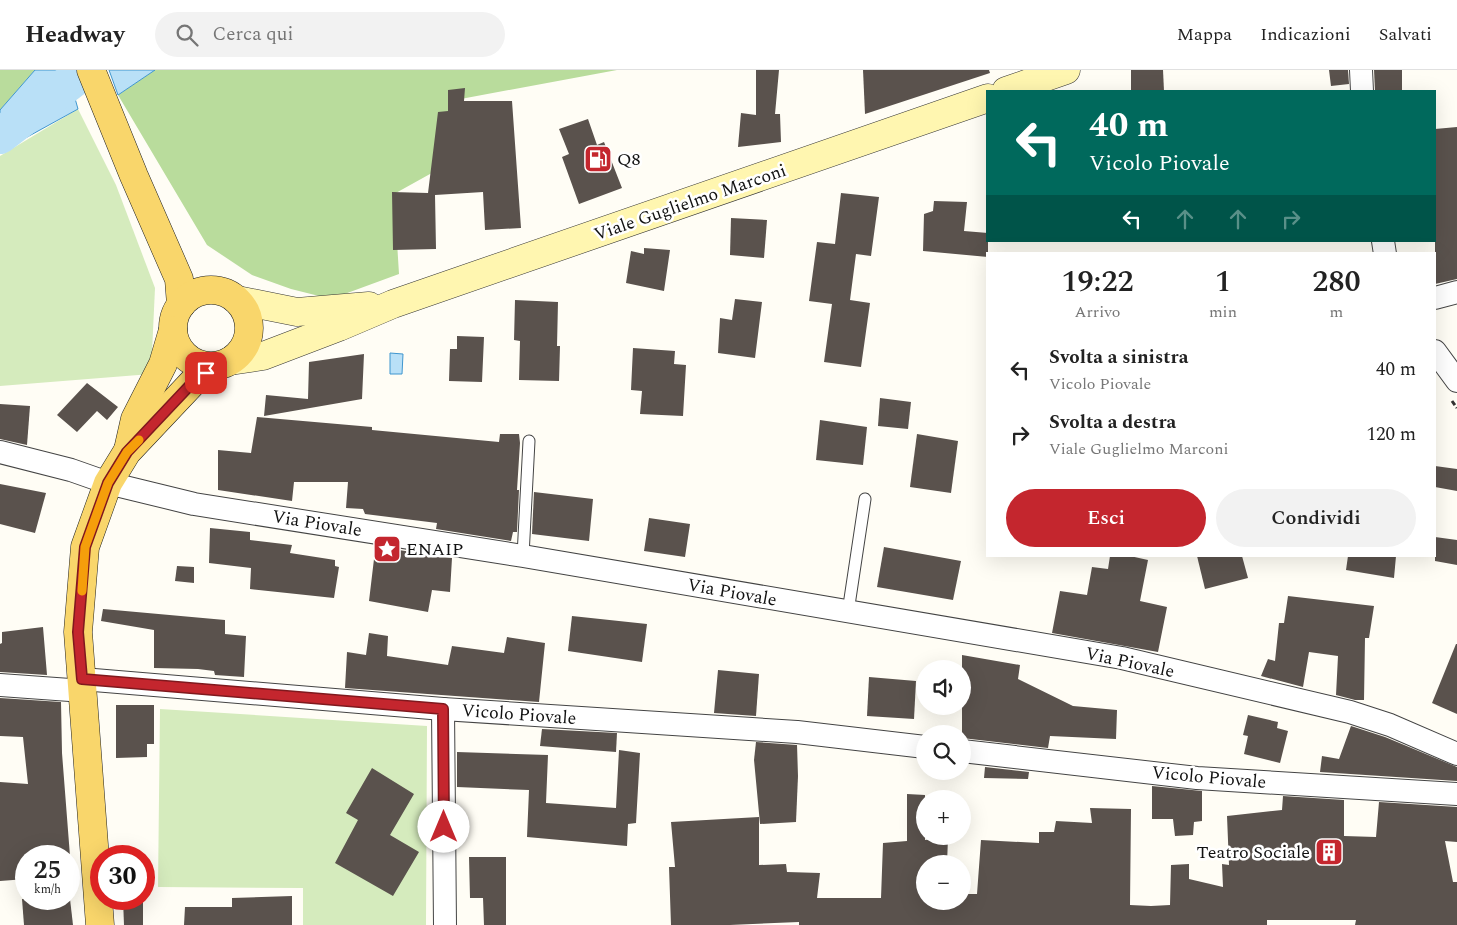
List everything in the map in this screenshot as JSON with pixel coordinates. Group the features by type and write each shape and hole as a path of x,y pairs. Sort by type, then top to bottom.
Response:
{"main road":[{"path":"92,70 179,279 177,318 176,343 192,361 204,366 223,364 239,354 246,344 249,320 244,309 237,300 219,290 198,292 188,297 177,318"},
{"path":"1009,90 1066,70"},
{"name":"Viale Guglielmo Marconi","path":"100,925 78,632 85,547 108,483 127,452 194,381 223,364 263,356 393,304 986,99"},
{"path":"148,207 190,270 209,290"},
{"name":"Viale Guglielmo Marconi","path":"237,300 297,312 393,304"},
{"name":"Viale Guglielmo Marconi","path":"127,452 135,419 163,364 177,318"}],"street":[{"path":"1361,70 1362,90"},
{"path":"1436,298 1457,292"},
{"path":"1436,352 1457,381"},
{"name":"Via Piovale","path":"0,452 71,470 108,483 194,504 523,556 1122,658 1331,707 1390,725 1457,754"},
{"name":"Vicolo Piovale","path":"0,685 83,685 797,732 916,746"},
{"path":"443,709 445,925"},
{"name":"Vicolo Piovale","path":"971,752 1197,778 1457,794"}],"lane":[{"path":"523,556 529,441"},
{"path":"848,612 864,499"}],"green space":[{"path":"0,70 35,70 0,110"},
{"path":"155,70 617,70 450,101 439,169 394,194 399,274 331,299 291,289 252,275 207,245 118,95"},
{"path":"78,109 116,185 155,288 151,374 0,386 0,156"},
{"path":"160,709 427,726 426,925 303,925 303,888 158,887"}],"water":[{"path":"35,70 67,70 78,109 0,152 0,110"},
{"path":"109,70 155,70 118,95"},
{"path":"390,353 403,354 402,374 390,374"}],"building":[{"path":"756,70 779,70 775,114 780,114 781,142 738,147 741,113 756,115"},
{"path":"863,70 989,70 990,73 865,114"},
{"path":"1131,70 1163,70 1164,90 1131,90"},
{"path":"1329,70 1348,70 1349,84 1331,86"},
{"path":"1374,70 1402,70 1402,90 1375,90"},
{"path":"465,88 464,101 512,101 521,228 485,230 483,192 435,195 436,249 393,250 392,192 428,193 438,112 448,111 448,90"},
{"path":"588,119 597,145 604,142 622,188 579,204 562,157 569,154 559,129"},
{"path":"1457,127 1457,279 1436,284 1435,242 1436,129"},
{"path":"841,193 879,197 871,256 856,254 850,300 870,303 861,367 824,362 832,304 809,301 817,242 835,244"},
{"path":"934,201 967,202 964,231 986,233 988,252 986,252 986,257 923,251 924,214 933,211"},
{"path":"731,218 767,220 764,258 730,255"},
{"path":"644,248 670,250 664,291 626,283 631,251 644,254"},
{"path":"735,299 762,302 755,358 718,353 720,318 732,320"},
{"path":"515,300 558,302 557,346 560,346 559,381 519,380 520,341 514,340"},
{"path":"457,336 484,337 482,382 449,381 450,349 457,349"},
{"path":"633,348 675,351 674,364 686,365 683,416 640,414 642,391 631,390"},
{"path":"364,354 362,399 264,416 266,395 308,399 309,362"},
{"path":"87,383 118,407 107,420 97,411 77,432 57,415"},
{"path":"880,398 911,402 908,429 878,426"},
{"path":"0,404 30,406 27,445 0,439"},
{"path":"257,417 372,427 372,430 499,442 500,434 519,434 517,532 513,532 511,541 436,529 437,523 365,514 363,509 346,508 348,482 294,482 292,501 218,490 218,450 251,453"},
{"path":"820,420 867,427 863,465 816,460"},
{"path":"917,434 958,441 951,493 910,487"},
{"path":"1436,466 1457,469 1457,491 1436,487"},
{"path":"0,484 46,493 35,533 0,524"},
{"path":"534,492 593,499 589,541 532,534"},
{"path":"649,518 690,524 685,557 644,551"},
{"path":"210,528 250,532 250,540 292,545 290,553 335,560 335,566 339,567 334,598 250,589 251,568 209,563"},
{"path":"1436,537 1457,540 1457,565 1435,561"},
{"path":"884,547 961,561 953,600 877,587"},
{"path":"392,549 452,558 450,592 432,590 428,612 369,601 374,559 388,561"},
{"path":"1110,557 1134,557 1148,560 1140,601 1167,607 1158,652 1052,633 1060,591 1087,595 1092,567 1108,569"},
{"path":"1197,557 1242,557 1248,578 1205,589"},
{"path":"1348,557 1396,557 1394,578 1346,570"},
{"path":"177,566 194,567 194,583 175,581"},
{"path":"1288,596 1374,606 1369,638 1365,638 1364,700 1355,700 1336,695 1338,656 1309,652 1303,687 1261,676 1268,659 1275,661 1279,623 1284,623"},
{"path":"103,609 225,620 225,634 246,636 244,677 215,675 214,671 198,669 154,668 154,630 101,621"},
{"path":"572,616 647,624 642,662 568,651"},
{"path":"43,627 47,675 0,672 2,632"},
{"path":"369,633 388,636 387,656 448,665 452,646 504,653 507,637 545,643 539,702 345,688 347,652 366,655"},
{"path":"1457,644 1457,714 1432,703"},
{"path":"962,655 1020,665 1018,679 1073,706 1117,710 1116,739 1050,736 1048,748 971,739 971,725 962,725 962,715 971,715 971,660 962,660"},
{"path":"718,670 759,674 756,716 714,713"},
{"path":"869,677 916,681 914,719 867,716"},
{"path":"0,698 61,702 62,753 69,845 15,845 15,880 0,881 0,782 28,784 23,737 0,736"},
{"path":"116,705 154,705 154,744 147,744 147,757 116,758"},
{"path":"1248,715 1278,722 1277,728 1288,731 1280,763 1244,754 1248,736 1243,735"},
{"path":"1351,726 1385,737 1457,767 1457,781 1320,772 1322,756 1339,759"},
{"path":"542,729 617,733 616,752 540,746"},
{"path":"756,742 797,745 796,822 760,824 754,760"},
{"path":"619,750 640,753 636,823 628,824 627,846 527,837 529,790 457,787 457,752 548,755 546,803 616,808"},
{"path":"985,767 1029,772 1028,779 984,778"},
{"path":"372,768 414,794 390,835 419,852 393,896 335,863 358,820 346,813"},
{"path":"1152,786 1202,791 1202,821 1194,822 1193,835 1175,836 1173,819 1152,819"},
{"path":"907,794 916,794 916,845 948,845 947,855 916,855 916,910 971,910 971,894 977,894 981,840 1039,843 1039,832 1054,832 1056,821 1092,823 1090,808 1131,809 1130,905 1170,905 1171,865 1189,864 1189,879 1223,887 1222,864 1229,865 1227,816 1282,810 1283,796 1344,800 1344,836 1376,837 1379,802 1457,807 1457,842 1445,841 1453,882 1457,882 1457,925 1355,925 1356,920 1267,920 1267,925 799,925 799,922 671,925 669,867 675,867 671,822 759,817 759,865 786,864 787,872 820,873 817,898 881,898 883,843 907,841"},
{"path":"469,857 506,857 506,925 484,925 483,898 470,898"},
{"path":"292,896 292,925 184,925 185,907 232,907 232,898"},
{"path":"23,910 71,910 73,925 24,925"},
{"path":"123,910 143,910 143,925 124,925"}],"waterway":[{"path":"0,136 86,70"}],"slow traffic":[{"path":"82,591 85,547 108,483 127,452 139,440"}],"place":[{"name":"Q8","path":"598,159"},
{"name":"ENAIP","path":"387,549"},
{"name":"Teatro Sociale","path":"1329,852"}],"route":[{"path":"206,373 194,381 127,452 108,483 85,547 78,632 82,679 443,709 444,827"}]}
